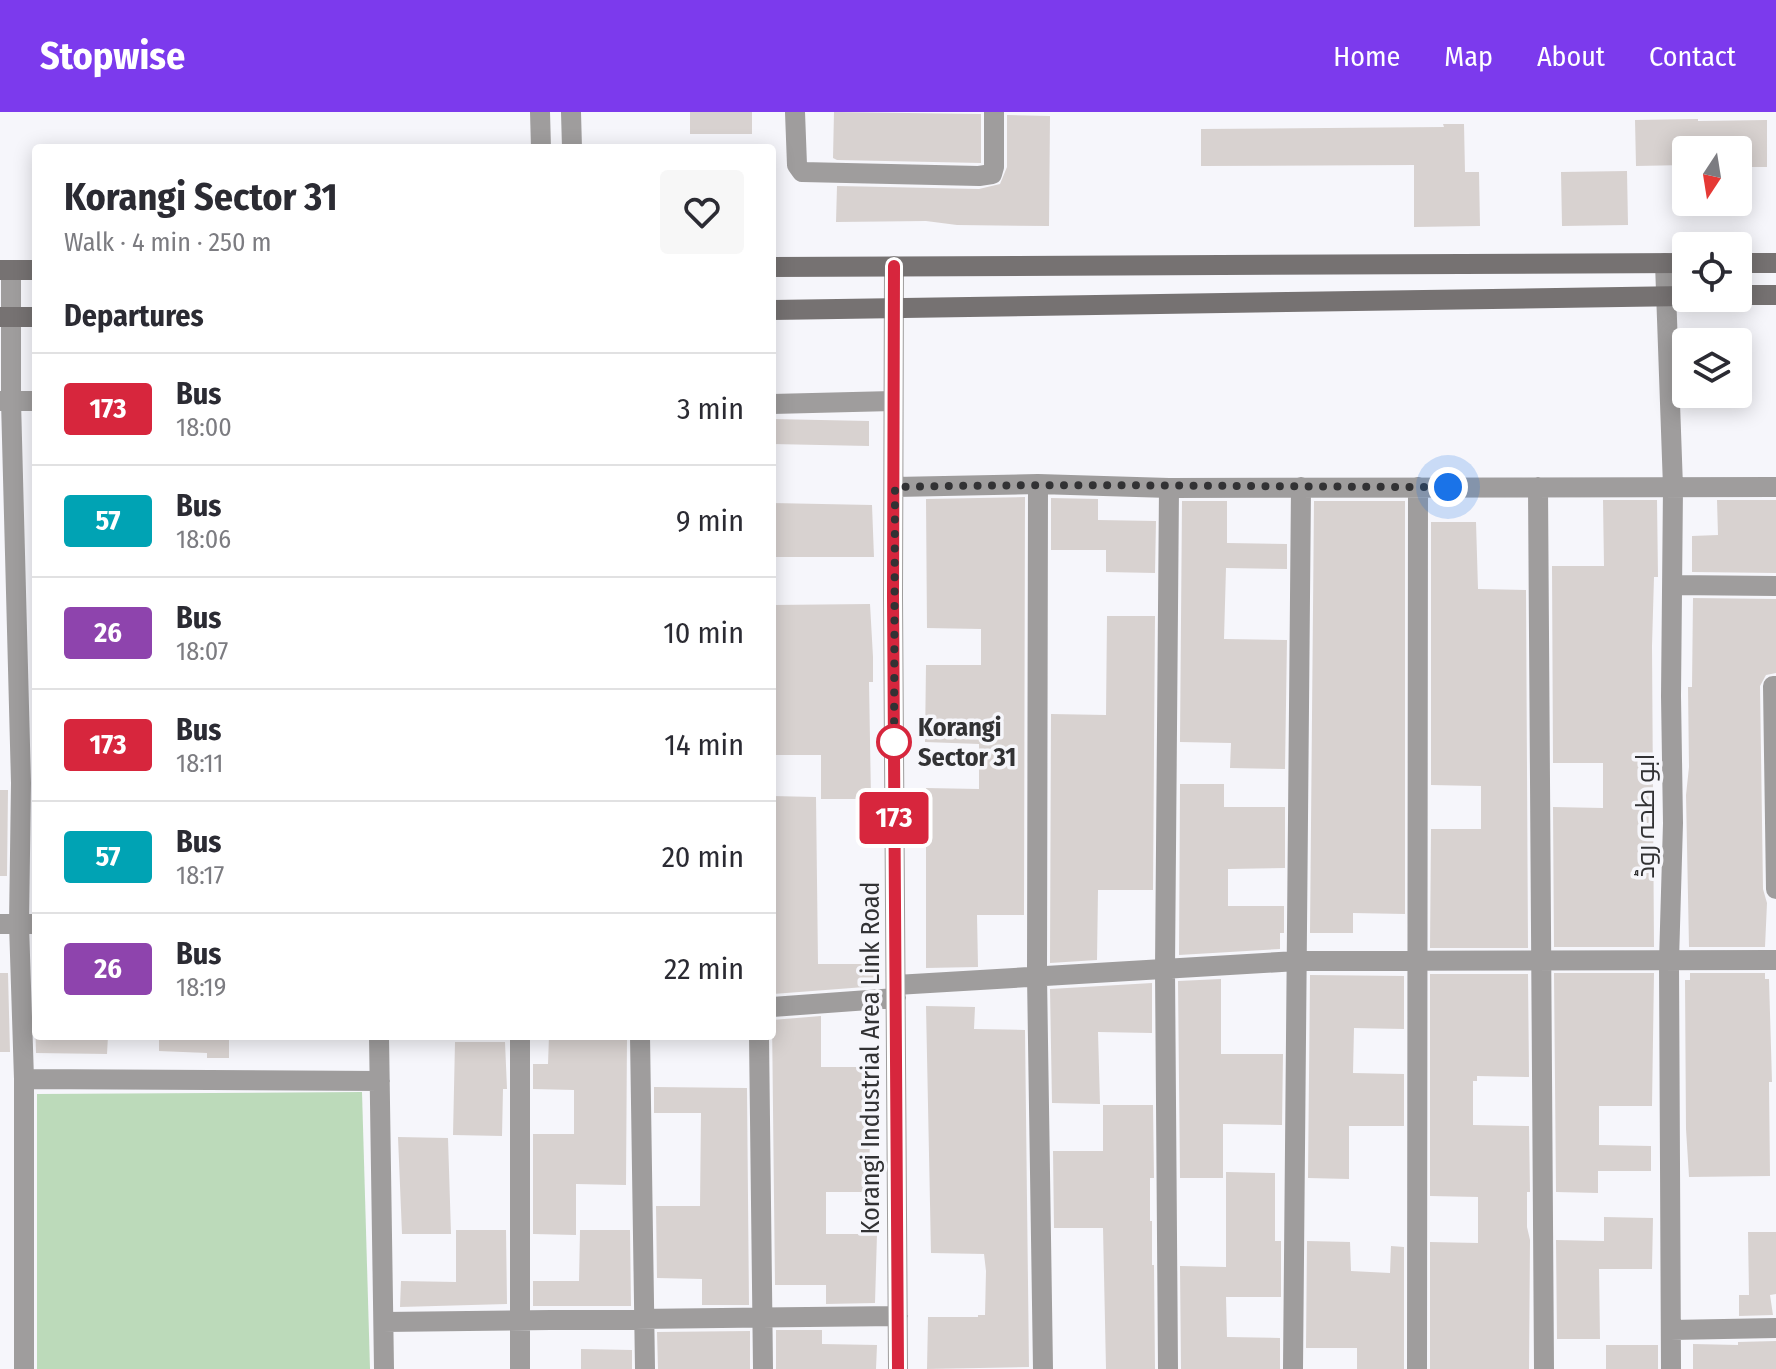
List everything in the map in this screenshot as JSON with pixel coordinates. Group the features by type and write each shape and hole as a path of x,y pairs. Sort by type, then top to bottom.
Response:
{"street":[{"path":"540,112 541,144"},
{"path":"571,112 572,144"},
{"path":"795,112 797,165 802,172 979,176 992,174 994,167 994,112"},
{"path":"776,267 1672,263"},
{"path":"1752,263 1776,263"},
{"name":"Korangi Industrial Area Link Road","path":"894,266 898,1369"},
{"path":"24,1369 24,1079 18,924 29,783 9,663 5,317 6,270 32,270"},
{"path":"1752,295 1776,295"},
{"path":"776,310 1672,296"},
{"name":"ابو طحہ روڈ","path":"1671,1369 1669,961 1673,823 1671,696 1676,312"},
{"path":"5,317 32,317"},
{"path":"6,401 32,401"},
{"path":"776,404 893,401"},
{"path":"895,487 1038,484 1169,488 1776,487"},
{"path":"1038,484 1037,976 1043,1369"},
{"path":"1293,1369 1301,487"},
{"path":"1417,1369 1418,487"},
{"path":"1538,487 1544,1369"},
{"path":"1168,1369 1165,969 1169,488"},
{"path":"1673,585 1776,586"},
{"path":"1776,686 1773,686 1776,889"},
{"path":"776,1006 1037,976 1297,961 1776,960"},
{"path":"379,1040 384,1369"},
{"path":"520,1040 520,1369"},
{"path":"640,1040 645,1369"},
{"path":"759,1040 763,1369"},
{"path":"24,1079 380,1081"},
{"path":"384,1322 764,1315 898,1316"},
{"path":"1671,1330 1776,1328"}],"green space":[{"path":"362,1092 370,1369 37,1369 37,1094"}],"building":[{"path":"690,112 752,112 752,134 690,134"},
{"path":"834,112 981,114 981,163 837,160 833,158"},
{"path":"1007,115 1050,116 1049,226 957,225 926,221 836,222 837,186 979,189 1000,184 1007,167"},
{"path":"1635,120 1767,120 1767,167 1752,167 1752,136 1672,136 1672,165 1636,166"},
{"path":"1443,124 1464,124 1465,172 1479,172 1480,226 1414,227 1414,165 1201,166 1201,129 1444,127"},
{"path":"1627,171 1628,225 1562,226 1561,172"},
{"path":"776,419 869,421 869,446 776,444"},
{"path":"1025,497 1024,915 977,915 978,967 926,968 926,788 979,789 979,744 925,742 926,665 981,665 981,629 927,628 926,499"},
{"path":"1051,498 1098,499 1098,520 1156,521 1155,573 1106,572 1106,550 1051,550"},
{"path":"1603,500 1657,500 1658,577 1654,577 1652,646 1654,947 1554,947 1553,807 1603,808 1603,763 1553,763 1552,566 1604,566"},
{"path":"1717,500 1776,500 1776,573 1692,572 1692,536 1718,535"},
{"path":"1182,501 1227,501 1227,543 1287,544 1287,569 1226,568 1224,639 1287,640 1285,769 1230,768 1231,743 1180,742"},
{"path":"1314,501 1405,501 1405,914 1353,913 1353,933 1310,933"},
{"path":"776,503 872,505 874,557 776,557"},
{"path":"1431,522 1476,522 1478,589 1526,590 1528,948 1430,948 1431,829 1481,829 1481,786 1431,785"},
{"path":"1693,598 1776,599 1776,673 1766,675 1760,686 1763,889 1767,903 1765,947 1689,947 1686,795"},
{"path":"870,604 873,657 873,682 869,682 871,799 821,799 821,755 776,755 776,605"},
{"path":"1107,616 1155,616 1153,890 1098,890 1097,960 1050,963 1051,714 1106,715"},
{"path":"1180,784 1224,784 1224,807 1285,807 1285,868 1228,869 1228,906 1284,906 1284,933 1280,933 1280,949 1179,955"},
{"path":"0,790 8,790 7,876 0,876"},
{"path":"776,796 816,797 818,964 878,964 878,986 776,994"},
{"path":"0,973 8,973 10,1052 0,1052"},
{"path":"1554,973 1654,973 1652,1106 1599,1106 1599,1145 1651,1146 1651,1171 1598,1171 1598,1193 1556,1192"},
{"path":"1690,973 1765,973 1765,979 1769,979 1772,1082 1769,1082 1770,1176 1689,1177 1685,980 1690,980"},
{"path":"1430,974 1528,974 1529,1077 1477,1076 1477,1081 1473,1081 1473,1125 1529,1126 1529,1369 1430,1369 1430,1242 1478,1243 1478,1197 1430,1196"},
{"path":"1310,975 1404,976 1404,1029 1354,1028 1353,1073 1404,1074 1404,1126 1349,1126 1349,1179 1308,1178"},
{"path":"1221,979 1221,1054 1283,1054 1282,1125 1223,1124 1223,1178 1180,1178 1178,981"},
{"path":"1152,983 1152,1033 1098,1032 1100,1104 1052,1103 1050,989"},
{"path":"926,1006 975,1007 974,1029 1025,1030 1029,1367 927,1369 928,1317 985,1315 986,1271 984,1254 931,1253"},
{"path":"821,1016 821,1067 873,1067 869,1167 872,1167 872,1192 826,1192 826,1234 877,1234 875,1303 826,1304 826,1285 775,1285 772,1040 776,1040 776,1020"},
{"path":"36,1040 108,1040 107,1054 36,1053"},
{"path":"159,1040 229,1040 229,1058 207,1058 207,1053 159,1051"},
{"path":"549,1040 627,1040 626,1185 576,1184 576,1235 533,1234 533,1134 574,1134 574,1090 533,1089 533,1064 548,1064"},
{"path":"455,1042 505,1042 507,1089 503,1089 502,1136 453,1135"},
{"path":"654,1087 747,1088 749,1305 702,1305 702,1279 657,1278 656,1206 700,1206 701,1113 654,1113"},
{"path":"1103,1105 1153,1105 1154,1178 1150,1178 1150,1221 1154,1265 1155,1369 1106,1369 1103,1228 1054,1228 1053,1151 1103,1151"},
{"path":"398,1137 448,1138 451,1234 402,1234"},
{"path":"1226,1172 1275,1173 1275,1241 1281,1241 1281,1297 1226,1297 1227,1337 1280,1338 1280,1369 1181,1369 1180,1266 1226,1267"},
{"path":"1604,1217 1653,1218 1652,1269 1599,1269 1600,1339 1557,1339 1556,1240 1604,1241"},
{"path":"456,1230 506,1230 507,1304 400,1307 401,1281 456,1282"},
{"path":"580,1230 630,1230 631,1306 533,1306 533,1281 579,1281"},
{"path":"1748,1232 1776,1232 1776,1294 1770,1295 1773,1315 1739,1316 1739,1295 1749,1295"},
{"path":"1307,1241 1350,1242 1351,1271 1390,1273 1391,1246 1404,1247 1404,1369 1357,1369 1357,1348 1306,1348"},
{"path":"776,1330 822,1330 822,1344 877,1345 876,1369 776,1369"},
{"path":"750,1331 750,1369 658,1369 657,1332"},
{"path":"1776,1341 1776,1369 1693,1369 1693,1344 1738,1345 1738,1342"},
{"path":"1606,1345 1658,1345 1658,1369 1606,1369"},
{"path":"581,1349 632,1350 632,1369 581,1369"}],"bus line":[{"name":"173","path":"894,266 898,1369"}],"place":[{"name":"Korangi Sector 31","path":"894,742"}],"route":[{"path":"894,742 894,746 895,487 1038,484 1169,488 1448,487"}]}
